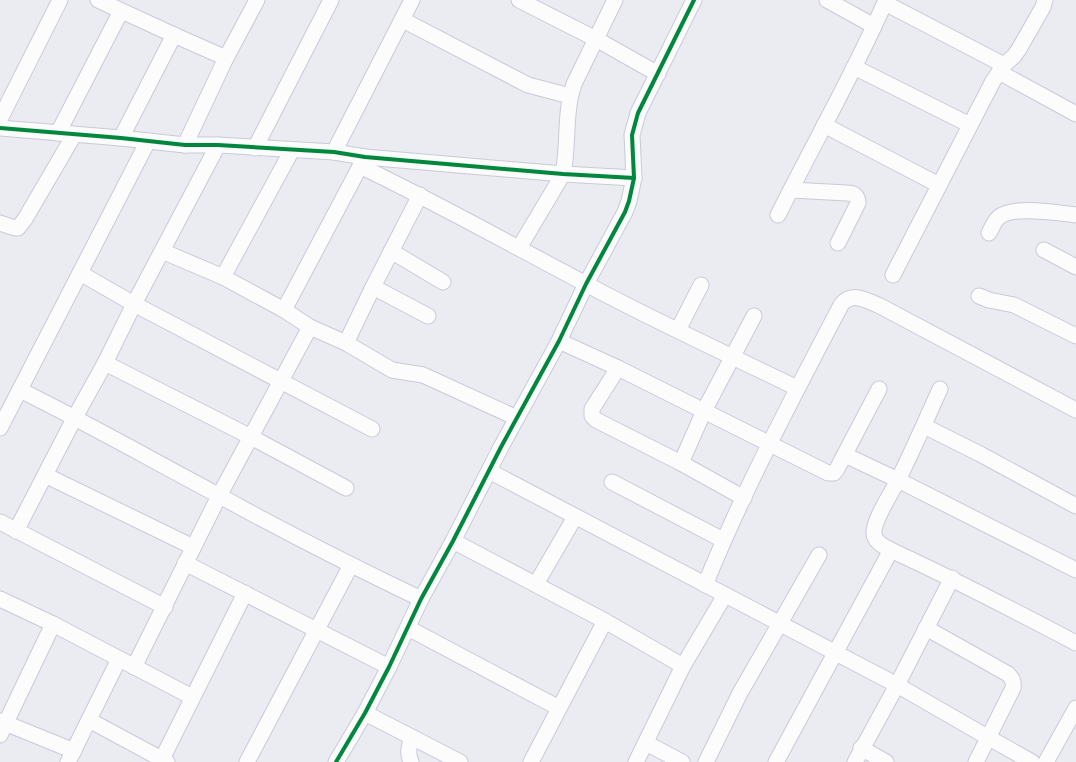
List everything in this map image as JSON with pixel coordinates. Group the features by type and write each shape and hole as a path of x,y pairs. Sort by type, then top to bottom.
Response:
{"street":[{"path":"0,118 60,0"},
{"path":"98,0 226,58"},
{"path":"255,148 332,0"},
{"path":"334,152 412,0"},
{"path":"519,0 596,39 658,74"},
{"path":"519,248 562,174 566,160 570,96 574,84 615,0"},
{"path":"336,762 365,713 408,628 420,599 453,541 516,418 559,341 586,284 625,212 634,178 632,135 634,125 638,113 694,0"},
{"path":"827,0 874,26"},
{"path":"893,275 993,81 1019,49 1046,0"},
{"path":"186,145 226,58 255,1"},
{"path":"778,215 854,67 885,1 1076,114"},
{"path":"58,133 121,11"},
{"path":"403,20 528,85 570,96"},
{"path":"121,138 174,35"},
{"path":"854,67 970,125"},
{"path":"824,125 939,185"},
{"path":"0,128 186,145 218,145 334,152 363,162 586,284 797,388"},
{"path":"0,223 18,228 25,219 74,134"},
{"path":"0,428 148,141"},
{"path":"16,531 218,145"},
{"path":"223,277 292,150"},
{"path":"363,162 634,178"},
{"path":"284,310 363,162"},
{"path":"791,190 847,193 855,195 858,198 858,203 838,243"},
{"path":"346,343 420,194"},
{"path":"989,233 999,217 1008,212 1015,211 1076,215"},
{"path":"1044,250 1076,267"},
{"path":"162,251 223,277 284,310 310,327 346,343 392,370 423,375 516,418"},
{"path":"391,252 443,282"},
{"path":"80,273 134,304 372,429"},
{"path":"678,330 701,285"},
{"path":"373,287 428,316"},
{"path":"979,296 989,300 1014,305 1074,331"},
{"path":"705,585 723,540 769,443 840,305 845,299 852,297 866,299 1076,410"},
{"path":"681,463 704,411 754,316"},
{"path":"134,667 219,496 310,327"},
{"path":"559,341 618,368 828,473 834,473 837,469 879,389"},
{"path":"105,363 251,437 346,488"},
{"path":"618,368 592,409 592,416 596,420 681,463 744,498"},
{"path":"940,389 924,426 877,521 874,532 875,538 891,550 952,578 1076,643"},
{"path":"20,390 75,417 219,496 351,565 420,599"},
{"path":"924,426 980,454 1076,506"},
{"path":"845,455 898,480 1076,570"},
{"path":"489,471 897,685 1032,762"},
{"path":"45,475 193,547"},
{"path":"612,482 723,540"},
{"path":"536,584 575,517"},
{"path":"0,522 165,607"},
{"path":"453,541 605,621 683,666"},
{"path":"776,762 891,550"},
{"path":"706,762 740,693 819,554"},
{"path":"185,563 389,667"},
{"path":"247,762 351,565"},
{"path":"886,762 858,755 897,685 952,578"},
{"path":"89,720 164,761 192,697 245,593"},
{"path":"636,762 683,666 725,595"},
{"path":"0,600 53,624 192,697"},
{"path":"531,762 605,621"},
{"path":"53,624 2,727 71,756 119,659"},
{"path":"408,628 559,708"},
{"path":"926,628 1008,674 1014,683 989,738 976,762"},
{"path":"365,713 460,762"},
{"path":"1046,762 1073,718"},
{"path":"411,762 408,750 412,737"},
{"path":"646,743 682,762"}],"cycle path":[{"path":"336,762 365,713 389,667 421,599 559,341 586,284 625,212 634,178 632,135 638,113 694,0"},
{"path":"0,128 185,145 218,145 334,152 365,157 563,174 634,178"}]}
